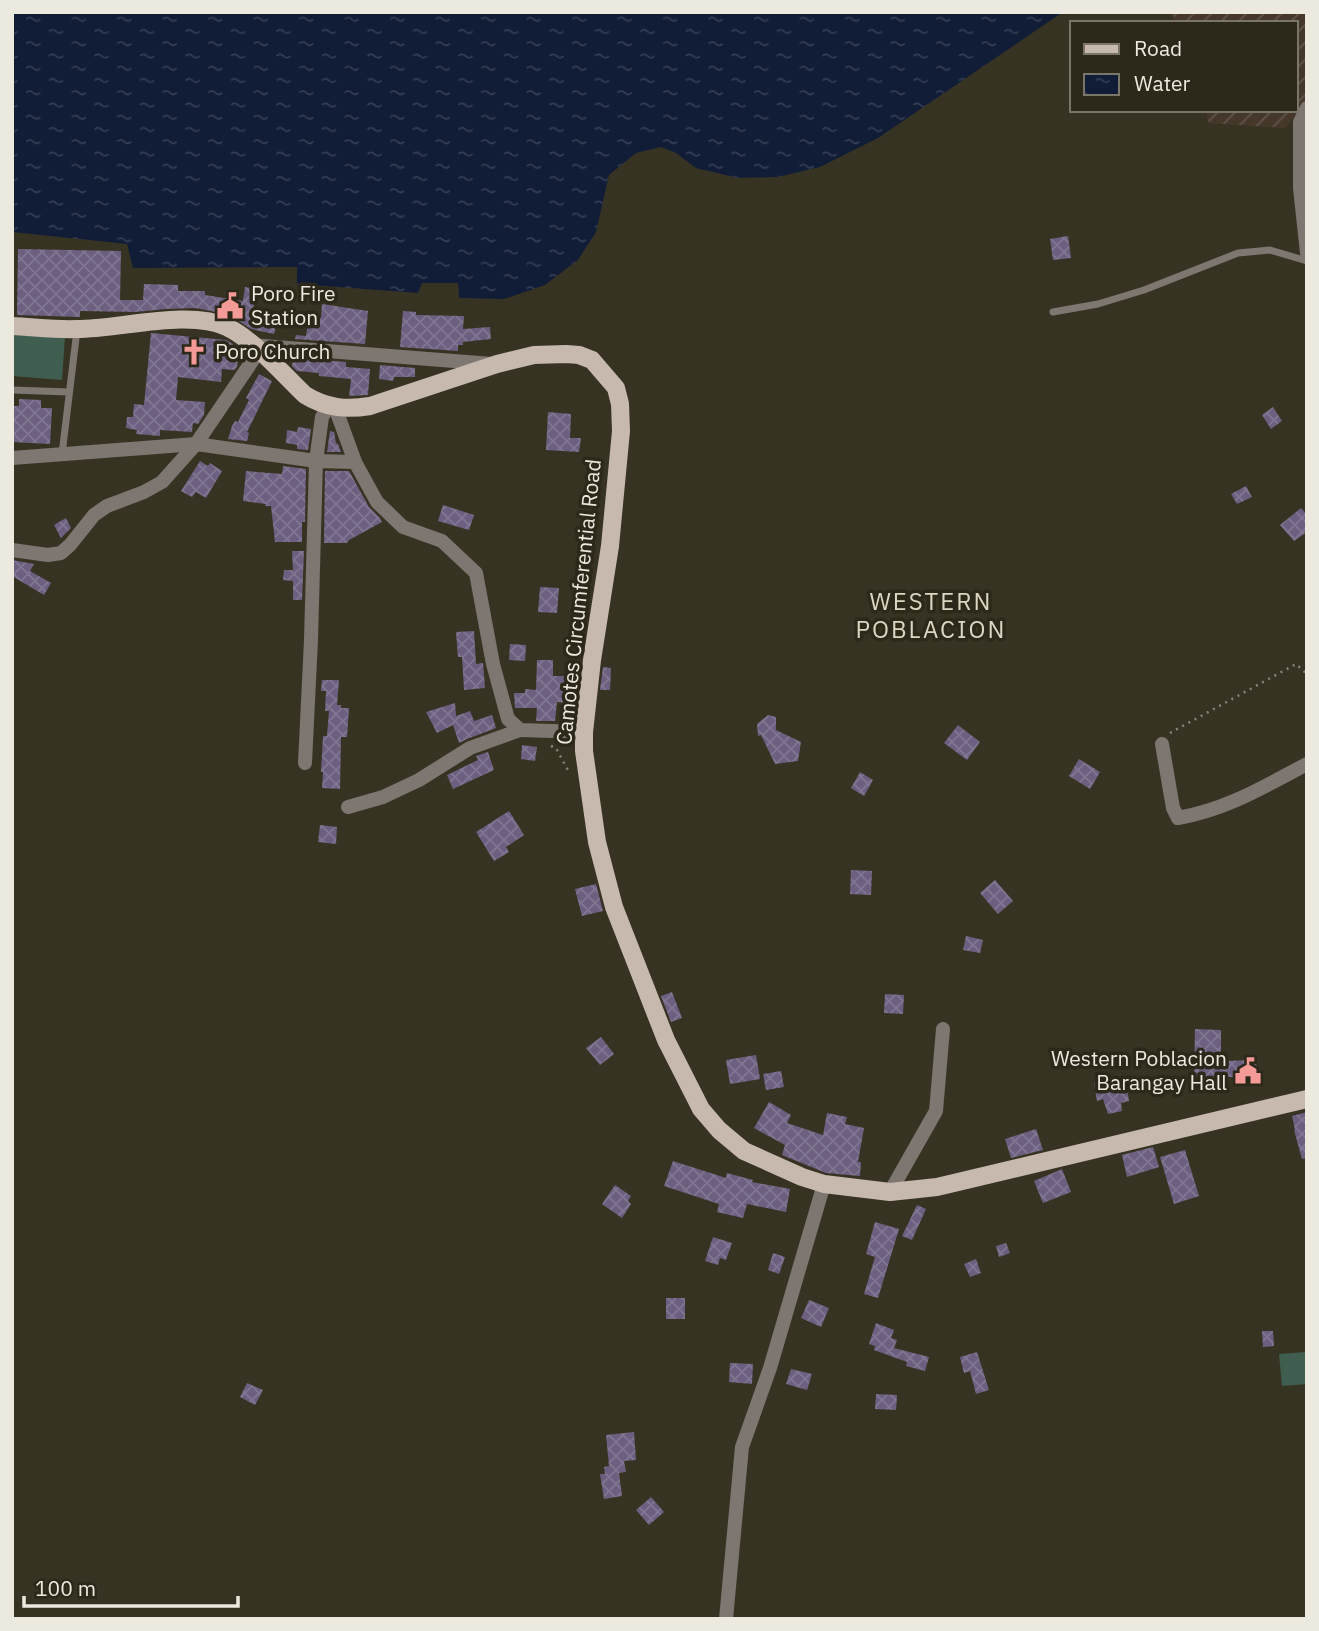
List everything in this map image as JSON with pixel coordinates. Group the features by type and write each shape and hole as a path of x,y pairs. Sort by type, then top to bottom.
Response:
{"main road":[{"path":"12,326 77,329 195,320 227,327 256,348 305,395 332,407"},
{"name":"Camotes Circumferential Road","path":"332,407 351,409 370,406 497,364 534,355 579,355 592,360 616,388 620,404 621,431 610,546 584,732 584,751 597,842 614,907 666,1040 701,1109 744,1151 824,1184 890,1192 937,1187 1307,1098"}],"street":[{"path":"1306,248 1300,188 1298,116 1307,108"},
{"path":"12,550 48,555 61,553 94,515 107,506 162,482 196,444 256,348 497,364"},
{"path":"305,762 316,461 323,417 332,407 355,462 377,502 403,527 442,541 476,573 493,663 508,719 520,730"},
{"path":"12,458 196,444 316,461 355,462"},
{"path":"348,807 383,797 419,780 470,748 520,730 584,732"},
{"path":"1162,744 1173,808 1178,818 1234,803 1307,764"},
{"path":"890,1192 936,1111 943,1029"},
{"path":"726,1619 742,1447 770,1368 824,1184"}],"lane":[{"path":"1053,312 1098,304 1143,290 1238,253 1270,250 1307,261"},
{"path":"61,456 77,329"},
{"path":"12,390 69,392"}],"path":[{"path":"1162,744 1167,735 1296,664 1307,674"},
{"path":"547,744 556,748 572,779"}],"shaded area":[{"path":"1172,12 1307,12 1307,97 1302,108 1285,128 1209,123 1206,112 1298,112 1298,21 1174,21"}],"green space":[{"path":"12,333 65,337 62,380 12,376"},
{"path":"1307,1352 1307,1384 1282,1386 1279,1354"}],"water":[{"path":"12,12 1063,12 878,138 820,167 778,177 738,178 696,168 676,153 661,147 636,153 609,175 596,232 578,260 545,285 504,299 459,298 458,283 422,283 418,293 297,284 297,267 133,268 127,244 12,232"}],"building":[{"path":"1068,236 1071,258 1053,260 1050,239"},
{"path":"18,249 121,251 120,300 143,300 144,284 178,285 178,291 205,291 205,295 243,301 245,287 256,289 253,311 278,318 274,334 251,329 237,320 238,316 195,308 135,312 80,311 80,317 17,315"},
{"path":"322,304 368,311 365,344 295,339 296,335 306,336 309,316 321,318"},
{"path":"403,311 416,312 416,315 464,316 463,329 490,327 491,339 463,342 463,345 458,345 458,351 400,347"},
{"path":"151,333 226,340 239,348 237,367 234,370 222,369 221,382 178,377 176,400 205,402 204,415 198,424 193,423 192,432 160,430 160,436 136,434 137,430 126,428 127,417 133,417 134,404 144,405"},
{"path":"293,358 346,362 346,367 370,369 368,395 349,396 351,379 297,371 292,366"},
{"path":"380,365 415,368 415,377 394,377 393,381 379,379"},
{"path":"259,374 272,381 247,432 247,441 228,439 232,426 235,421 238,422 249,400 246,398"},
{"path":"19,399 41,400 41,408 52,408 50,444 12,442 12,406 19,406"},
{"path":"1273,407 1282,421 1271,429 1262,415"},
{"path":"548,412 571,414 570,438 581,438 579,452 546,450"},
{"path":"298,427 311,429 308,450 297,449 297,445 286,443 287,430 297,432"},
{"path":"330,431 334,432 341,452 327,452"},
{"path":"200,461 208,466 210,463 222,471 206,498 196,492 192,497 181,491"},
{"path":"283,466 306,469 302,542 275,542 271,506 243,501 246,471 282,474"},
{"path":"325,471 349,471 369,507 382,522 347,543 324,543"},
{"path":"1246,486 1252,497 1237,504 1231,494"},
{"path":"443,505 474,515 469,530 438,521"},
{"path":"1301,508 1307,515 1307,532 1294,541 1280,525"},
{"path":"66,518 71,528 61,538 54,525"},
{"path":"292,551 304,551 302,600 293,600 293,581 283,580 284,570 293,570"},
{"path":"12,560 34,564 30,571 51,583 44,595 12,576"},
{"path":"540,587 559,588 557,613 538,612"},
{"path":"474,631 476,664 483,663 485,688 464,690 462,657 458,657 456,632"},
{"path":"510,644 526,645 525,661 509,660"},
{"path":"537,660 553,660 553,676 567,676 566,703 557,702 555,721 536,721 537,708 515,708 514,693 525,693 525,689 536,690"},
{"path":"603,667 611,668 610,690 600,690"},
{"path":"322,680 339,680 337,705 349,708 347,737 341,737 340,789 322,788 323,736 327,736 329,711 325,711 326,691 321,691"},
{"path":"455,703 456,716 470,711 474,721 492,715 496,728 459,743 453,725 437,733 426,712"},
{"path":"768,715 776,717 776,730 801,742 798,761 775,764 761,735 758,736 757,724"},
{"path":"958,725 980,742 967,760 944,743"},
{"path":"522,745 537,747 535,761 521,759"},
{"path":"488,752 494,770 453,789 447,775 478,760 476,756"},
{"path":"1079,759 1100,772 1090,789 1069,776"},
{"path":"860,772 873,780 864,796 851,788"},
{"path":"509,811 524,835 506,847 509,852 494,861 476,832"},
{"path":"320,825 337,827 336,844 318,842"},
{"path":"851,870 872,871 871,895 850,894"},
{"path":"995,880 1013,901 998,914 980,893"},
{"path":"596,884 603,911 582,916 575,889"},
{"path":"966,936 983,940 980,953 963,950"},
{"path":"672,992 682,1018 671,1022 661,996"},
{"path":"885,994 904,995 903,1014 884,1013"},
{"path":"1195,1029 1221,1030 1221,1061 1256,1060 1257,1082 1240,1083 1240,1077 1194,1077"},
{"path":"601,1037 614,1054 600,1065 586,1048"},
{"path":"756,1055 760,1079 730,1084 726,1060"},
{"path":"781,1071 784,1087 766,1090 763,1074"},
{"path":"1125,1078 1129,1101 1121,1103 1122,1111 1108,1114 1103,1099 1097,1101 1094,1083"},
{"path":"769,1102 791,1115 787,1123 823,1135 827,1113 847,1117 845,1124 864,1128 858,1162 861,1162 860,1176 826,1173 782,1155 785,1145 754,1128"},
{"path":"1307,1112 1307,1158 1302,1159 1292,1116"},
{"path":"1036,1129 1043,1150 1011,1158 1005,1139"},
{"path":"1153,1147 1159,1167 1127,1177 1122,1155"},
{"path":"1185,1150 1199,1196 1174,1204 1160,1157"},
{"path":"673,1161 726,1178 727,1173 753,1180 752,1182 790,1189 786,1212 747,1204 743,1218 717,1212 719,1204 664,1186"},
{"path":"1062,1169 1071,1192 1043,1203 1034,1181"},
{"path":"615,1185 631,1196 628,1201 631,1204 622,1218 602,1204"},
{"path":"917,1205 926,1209 912,1240 902,1236"},
{"path":"875,1222 899,1229 878,1298 864,1294 875,1257 866,1254"},
{"path":"713,1237 732,1243 726,1260 720,1258 718,1265 705,1261"},
{"path":"1006,1243 1010,1253 999,1257 996,1246"},
{"path":"773,1253 785,1257 779,1274 768,1270"},
{"path":"976,1259 981,1273 970,1277 964,1264"},
{"path":"666,1298 685,1298 685,1319 666,1319"},
{"path":"809,1300 829,1308 821,1327 801,1318"},
{"path":"876,1323 894,1330 891,1338 897,1340 894,1348 929,1357 925,1371 906,1366 907,1362 874,1350 875,1346 869,1344"},
{"path":"1262,1331 1273,1331 1274,1346 1263,1347"},
{"path":"977,1352 989,1390 976,1394 970,1371 964,1373 960,1357"},
{"path":"730,1363 753,1364 752,1384 729,1382"},
{"path":"791,1369 812,1374 807,1390 786,1384"},
{"path":"247,1383 263,1390 255,1405 240,1397"},
{"path":"876,1394 897,1395 896,1410 875,1409"},
{"path":"634,1432 636,1460 624,1461 626,1472 619,1473 622,1496 604,1499 600,1474 605,1474 604,1467 609,1466 606,1435"},
{"path":"651,1497 664,1512 649,1525 636,1510"}],"place":[{"name":"Poro Fire Station","path":"230,306"},
{"name":"Poro Church","path":"194,352"},
{"name":"Western Poblacion Barangay Hall","path":"1248,1071"}],"district":[{"name":"WESTERN POBLACION","path":"931,616"}]}
